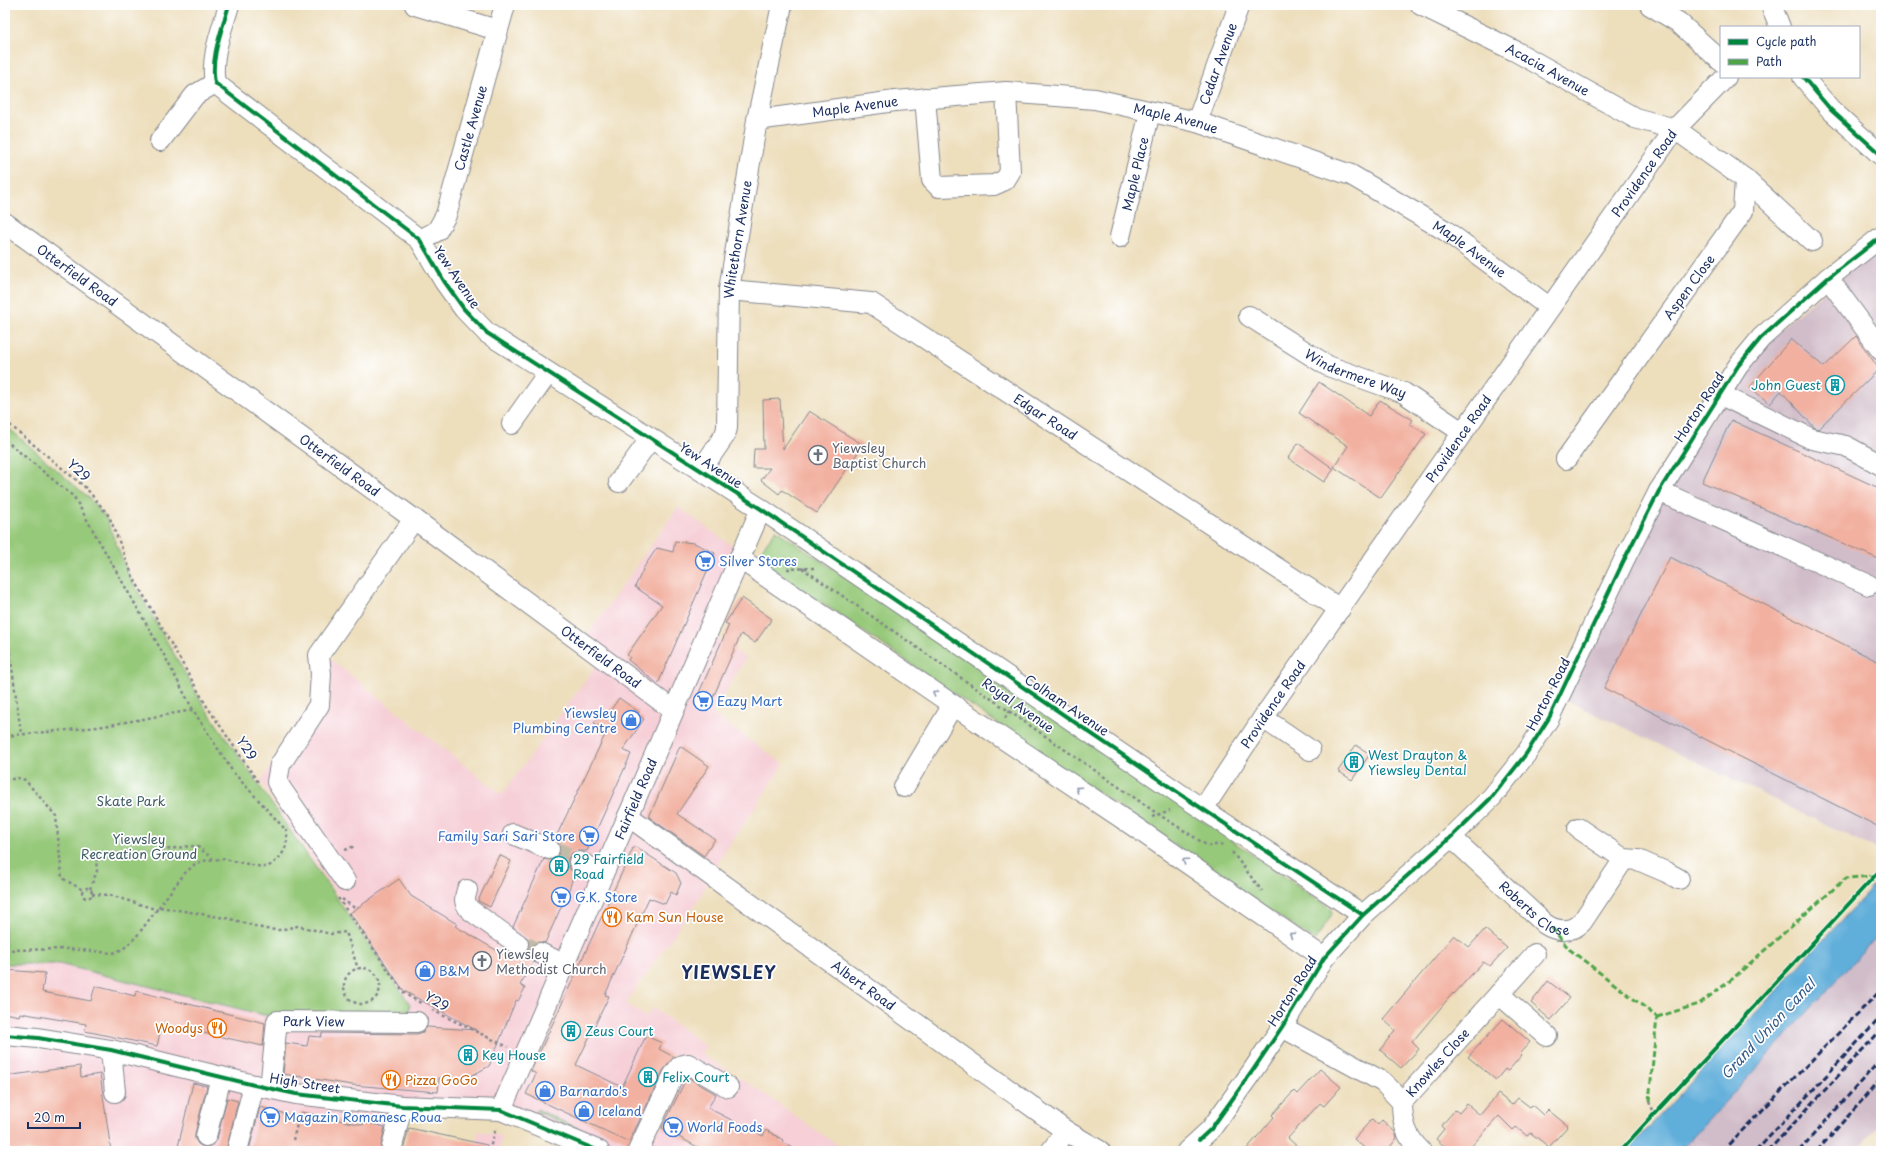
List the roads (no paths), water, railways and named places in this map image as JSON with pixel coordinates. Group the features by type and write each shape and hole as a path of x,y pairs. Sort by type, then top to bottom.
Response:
{"street":[{"path":"160,141 195,95 215,83 213,72 214,61 229,5"},
{"path":"415,5 498,30"},
{"name":"Castle Avenue","path":"420,240 436,231 446,216 505,5"},
{"name":"Whitethorn Avenue","path":"701,470 725,435 727,428 729,290 757,120 782,5"},
{"name":"Cedar Avenue","path":"1197,122 1239,5"},
{"name":"Acacia Avenue","path":"1421,5 1515,51 1635,118 1675,129"},
{"path":"1650,5 1678,22 1720,60"},
{"path":"1771,5 1780,26"},
{"name":"Providence Road","path":"1203,809 1263,718 1549,307 1675,129 1725,78"},
{"path":"1804,78 1831,110 1881,155"},
{"name":"Yew Avenue","path":"215,83 420,240 444,281 464,309 487,333 761,509"},
{"path":"925,98 930,163 934,185 938,187 994,185 1005,180 1010,172 1006,92"},
{"name":"Maple Avenue","path":"757,120 895,100 1006,92 1095,99 1197,122 1351,175 1446,230 1549,307"},
{"name":"Maple Place","path":"1120,237 1150,112"},
{"path":"1675,129 1745,179 1812,241"},
{"name":"Aspen Close","path":"1566,459 1743,211 1745,179"},
{"name":"Otterfield Road","path":"5,223 414,519 673,710"},
{"name":"Horton Road","path":"1187,1151 1211,1129 1282,1027 1324,958 1363,915 1451,838 1492,797 1526,754 1549,718 1624,560 1659,491 1738,366 1761,338 1828,278 1881,238"},
{"path":"1828,278 1881,350"},
{"name":"Edgar Road","path":"729,290 871,303 1340,609"},
{"name":"Windermere Way","path":"1249,316 1328,366 1404,393 1462,432"},
{"path":"512,424 548,373"},
{"path":"1719,394 1812,439 1846,446 1881,464"},
{"path":"618,482 651,438"},
{"path":"1659,491 1869,585"},
{"name":"Fairfield Road","path":"501,1110 761,509"},
{"name":"Colham Avenue","path":"761,509 1203,809 1230,837 1363,915"},
{"path":"340,887 277,782 278,774 280,765 319,705 321,674 319,655 414,519"},
{"path":"739,558 953,705 1135,827 1324,958"},
{"path":"904,787 953,705"},
{"path":"1263,718 1310,750"},
{"name":"Albert Road","path":"628,816 1066,1131 1100,1151"},
{"path":"1578,828 1624,859 1638,860 1679,879"},
{"path":"513,834 549,849"},
{"name":"Roberts Close","path":"1451,838 1545,924 1562,931 1573,929 1582,922 1624,859"},
{"path":"579,862 603,873"},
{"path":"467,890 464,898 466,905 470,910 518,944"},
{"path":"540,953 563,964"},
{"name":"Knowles Close","path":"1282,1027 1383,1082 1402,1102 1535,954"},
{"path":"1499,994 1547,1036"},
{"name":"Park View","path":"262,1087 277,1020 424,1012"},
{"name":"High Street","path":"5,1035 38,1038 111,1050 262,1087 304,1095 402,1106 501,1110 599,1151"},
{"path":"111,1050 115,1092"},
{"path":"638,1151 673,1076 680,1066 688,1064 728,1087"},
{"path":"206,1136 221,1077"},
{"path":"238,1151 262,1087"},
{"path":"1402,1102 1402,1118 1409,1146"},
{"path":"391,1151 402,1106"},
{"path":"1051,1151 1066,1131"}],"water":[{"name":"Grand Union Canal","path":"1881,878 1881,932 1680,1151 1627,1151"}],"tunnel":[{"path":"549,849 579,862"},
{"path":"518,944 540,953"}],"railway":[{"path":"1722,1151 1881,990"},
{"path":"1756,1151 1881,1017"},
{"path":"1768,1151 1881,1030"},
{"path":"1799,1151 1881,1059"},
{"path":"1817,1151 1881,1079"}],"place":[{"name":"John Guest","path":"1835,385"},
{"name":"Yiewsley Baptist Church","path":"818,455"},
{"name":"Silver Stores","path":"705,561"},
{"name":"Eazy Mart","path":"703,701"},
{"name":"Yiewsley Plumbing Centre","path":"631,720"},
{"name":"West Drayton & Yiewsley Dental","path":"1354,762"},
{"name":"Family Sari Sari Store","path":"589,836"},
{"name":"29 Fairfield Road","path":"559,866"},
{"name":"G.K. Store","path":"561,897"},
{"name":"Kam Sun House","path":"612,917"},
{"name":"Yiewsley Methodist Church","path":"482,961"},
{"name":"B&M","path":"425,971"},
{"name":"Woodys","path":"217,1028"},
{"name":"Zeus Court","path":"571,1031"},
{"name":"Key House","path":"468,1055"},
{"name":"Felix Court","path":"648,1077"},
{"name":"Pizza GoGo","path":"391,1080"},
{"name":"Barnardo's","path":"545,1091"},
{"name":"Iceland","path":"584,1111"},
{"name":"Magazin Romanesc Roua","path":"270,1117"},
{"name":"World Foods","path":"673,1127"}],"district":[{"name":"YIEWSLEY","path":"729,973"}],"park label":[{"name":"Skate Park","path":"131,801"},
{"name":"Yiewsley Recreation Ground","path":"139,846"}]}
